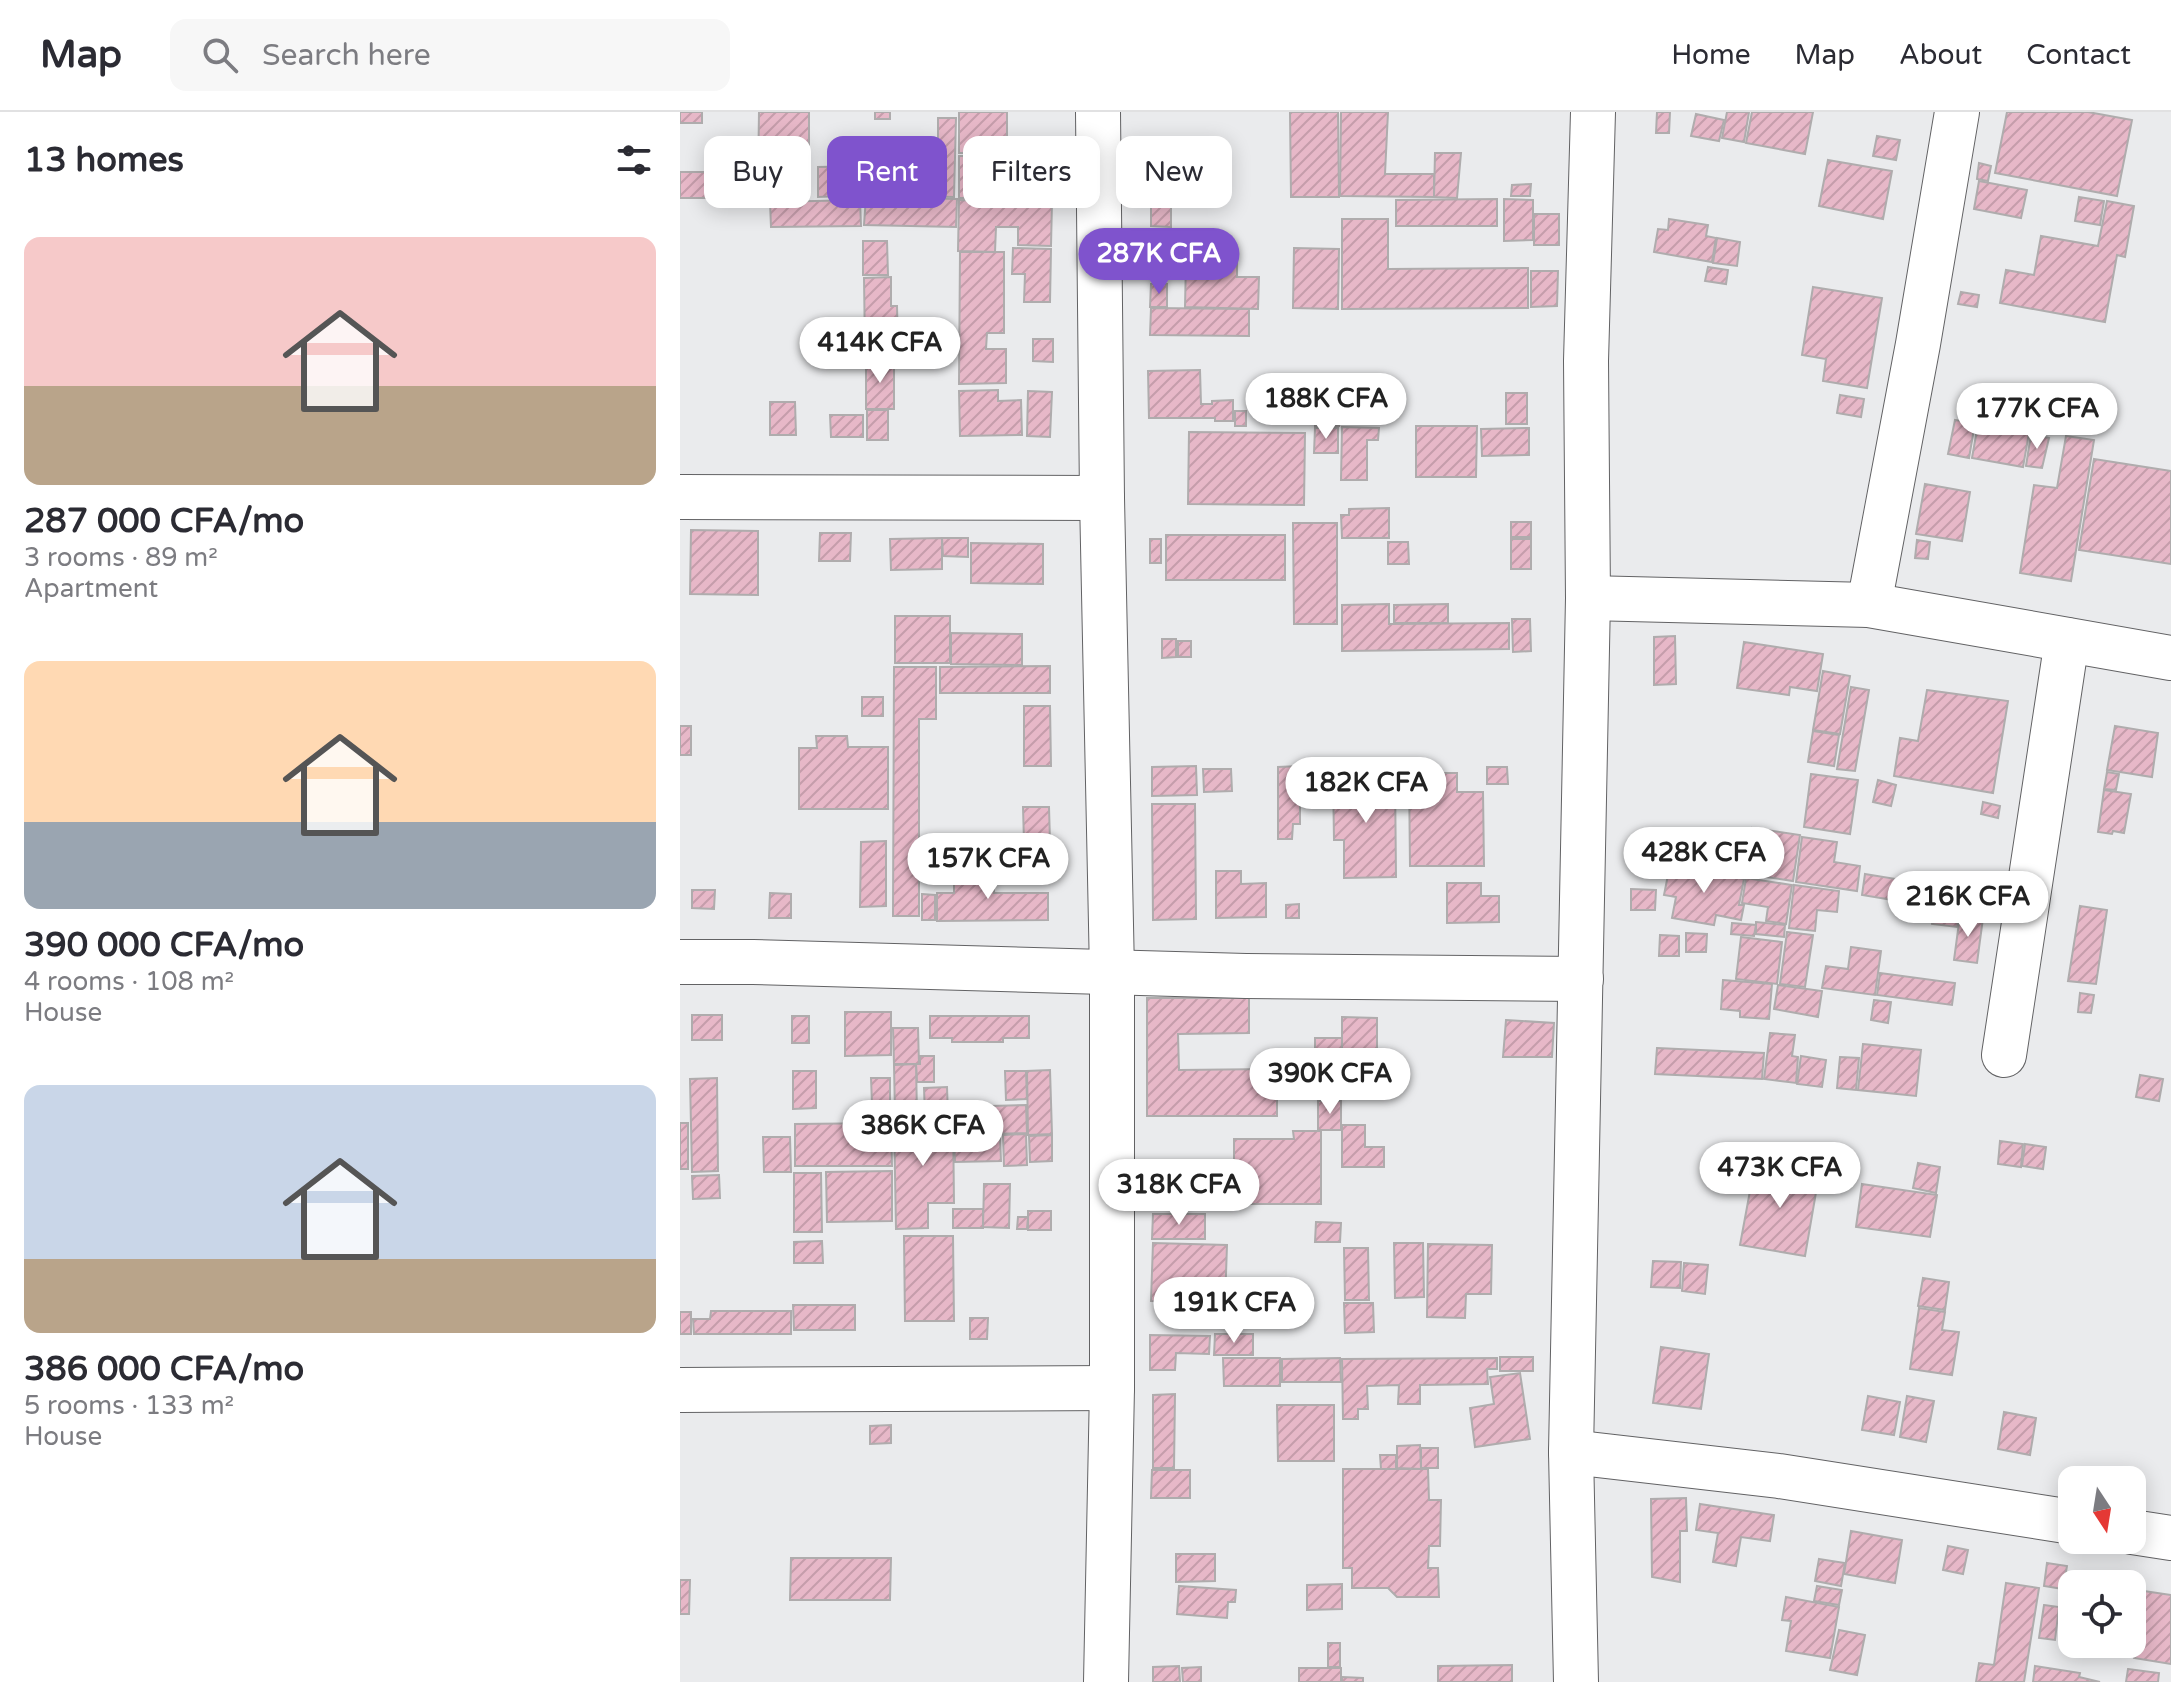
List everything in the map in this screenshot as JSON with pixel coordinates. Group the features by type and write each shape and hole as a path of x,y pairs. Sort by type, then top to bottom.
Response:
{"street":[{"path":"1098,112 1112,972 1112,1388 1106,1682"},
{"path":"1576,1682 1571,1452 1588,598 1586,361 1593,112"},
{"path":"1869,605 1957,112"},
{"path":"680,497 1102,498"},
{"path":"1588,598 1869,605 2171,658"},
{"path":"2004,1055 2067,640"},
{"path":"680,962 1581,979"},
{"path":"680,1390 1112,1388"},
{"path":"1571,1452 1779,1476 2058,1520"},
{"path":"2146,1534 2171,1538"}],"building":[{"path":"680,112 702,112 702,123 680,123"},
{"path":"759,112 809,112 809,136 759,136"},
{"path":"875,112 890,112 890,119 875,119"},
{"path":"959,112 1007,112 1007,136 963,136 963,153 959,153"},
{"path":"1290,112 1338,112 1339,197 1291,197"},
{"path":"1341,112 1388,112 1385,174 1434,174 1434,197 1340,196"},
{"path":"1657,112 1670,112 1669,133 1656,133"},
{"path":"1727,112 1749,112 1744,142 1722,138"},
{"path":"1752,112 1813,112 1805,154 1746,143"},
{"path":"2007,112 2088,112 2132,120 2117,196 1995,173"},
{"path":"1696,114 1724,120 1719,141 1691,136"},
{"path":"938,118 956,118 954,197 947,197 947,136 938,136"},
{"path":"1877,136 1900,140 1896,160 1873,156"},
{"path":"1435,153 1461,153 1457,198 1434,197"},
{"path":"959,156 963,156 963,198 959,198"},
{"path":"1828,160 1892,171 1883,219 1819,206"},
{"path":"1979,163 1991,166 1988,181 1977,179"},
{"path":"818,167 827,167 827,197 818,197"},
{"path":"680,172 704,172 704,198 680,198"},
{"path":"1979,181 2027,190 2021,218 1974,209"},
{"path":"1531,184 1530,196 1511,196 1512,185"},
{"path":"2079,197 2104,201 2100,225 2075,221"},
{"path":"947,199 957,199 956,227 864,225 865,208 947,208"},
{"path":"1497,199 1497,226 1396,226 1396,200"},
{"path":"1504,199 1533,200 1533,240 1504,241"},
{"path":"959,200 963,200 963,208 1052,208 1051,246 1018,245 1018,227 996,227 995,252 958,251"},
{"path":"811,201 827,201 827,208 860,208 861,226 771,227 770,208 811,208"},
{"path":"2107,201 2134,206 2125,257 2117,255 2105,322 2000,303 2006,270 2034,275 2041,236 2098,246"},
{"path":"1151,208 1171,208 1171,227 1151,226"},
{"path":"1534,214 1559,214 1559,245 1534,245"},
{"path":"1342,219 1388,219 1388,269 1528,268 1528,308 1342,309"},
{"path":"1669,219 1708,225 1706,236 1716,238 1712,262 1654,252 1658,229 1668,230"},
{"path":"1717,238 1740,242 1737,266 1713,263"},
{"path":"863,241 887,241 888,275 863,275"},
{"path":"1013,248 1051,249 1050,302 1024,302 1025,274 1012,274"},
{"path":"1294,248 1339,249 1338,309 1293,308"},
{"path":"960,252 1004,252 1004,333 987,333 986,349 1006,349 1006,383 959,384"},
{"path":"1186,261 1237,262 1237,277 1259,277 1258,309 1185,307"},
{"path":"1708,267 1728,270 1726,284 1705,281"},
{"path":"1531,271 1558,271 1557,306 1531,307"},
{"path":"891,277 891,306 897,306 898,349 865,349 864,278"},
{"path":"1151,284 1167,284 1167,307 1150,307"},
{"path":"1813,287 1882,298 1867,388 1823,381 1826,359 1802,355"},
{"path":"1961,292 1979,295 1977,307 1958,304"},
{"path":"1151,308 1249,309 1249,336 1150,335"},
{"path":"1033,339 1053,339 1053,362 1033,361"},
{"path":"894,360 894,409 866,409 866,361"},
{"path":"1200,370 1201,404 1233,400 1233,421 1149,418 1148,371"},
{"path":"998,390 998,401 1021,400 1022,435 960,436 959,391"},
{"path":"1028,391 1052,392 1050,437 1027,436"},
{"path":"1506,393 1527,393 1527,424 1506,424"},
{"path":"1840,395 1864,399 1861,417 1837,413"},
{"path":"770,402 795,402 796,435 770,435"},
{"path":"1315,404 1340,405 1339,426 1315,426"},
{"path":"867,410 888,410 888,440 867,440"},
{"path":"1235,411 1246,411 1246,426 1235,426"},
{"path":"830,415 863,415 863,437 831,437"},
{"path":"1955,420 1975,423 1969,458 1948,454"},
{"path":"1978,424 2029,433 2023,467 1972,458"},
{"path":"1416,426 1477,426 1476,477 1416,477"},
{"path":"1342,427 1379,428 1378,440 1367,440 1367,480 1341,480"},
{"path":"1315,428 1338,428 1338,453 1314,453"},
{"path":"1529,428 1529,455 1482,456 1481,429"},
{"path":"1189,432 1305,433 1304,505 1188,504"},
{"path":"2031,434 2049,438 2042,468 2026,466"},
{"path":"2066,436 2094,440 2071,581 2020,573 2034,485 2057,488"},
{"path":"2094,459 2171,471 2171,564 2079,550"},
{"path":"1925,484 1970,492 1962,541 1916,534"},
{"path":"1389,508 1389,538 1342,538 1341,515 1349,515 1349,509"},
{"path":"1511,522 1531,522 1531,537 1511,537"},
{"path":"1293,523 1337,523 1337,624 1294,624"},
{"path":"691,530 758,531 758,595 690,594"},
{"path":"820,533 851,533 850,561 819,561"},
{"path":"1166,535 1285,535 1285,580 1166,580"},
{"path":"942,538 968,538 968,557 943,556"},
{"path":"942,538 942,569 891,570 890,539"},
{"path":"1150,539 1161,539 1161,563 1150,563"},
{"path":"1511,539 1531,539 1531,569 1511,569"},
{"path":"1917,540 1930,542 1928,559 1915,558"},
{"path":"1388,542 1408,542 1409,564 1388,564"},
{"path":"971,543 1043,544 1043,584 971,583"},
{"path":"1389,604 1389,624 1509,623 1509,649 1342,651 1342,605"},
{"path":"1448,604 1448,623 1394,623 1394,605"},
{"path":"895,616 950,616 950,663 895,663"},
{"path":"1512,619 1530,619 1531,651 1513,652"},
{"path":"951,633 1022,634 1022,665 951,664"},
{"path":"1675,636 1676,684 1654,685 1654,637"},
{"path":"1162,639 1176,639 1176,657 1162,658"},
{"path":"1178,641 1191,641 1191,657 1178,657"},
{"path":"1744,642 1823,654 1817,691 1790,687 1789,695 1737,688"},
{"path":"1050,666 1050,693 940,693 940,667"},
{"path":"894,667 936,667 936,719 919,719 919,916 893,916"},
{"path":"1823,671 1850,676 1840,734 1813,730"},
{"path":"1851,687 1869,690 1855,771 1837,769"},
{"path":"1927,690 2008,701 1993,793 1894,776 1900,738 1918,741"},
{"path":"862,697 883,697 883,716 862,716"},
{"path":"1024,706 1050,706 1051,766 1024,766"},
{"path":"680,726 691,726 691,755 680,755"},
{"path":"2115,726 2158,733 2152,777 2107,770"},
{"path":"1813,731 1839,735 1834,766 1808,762"},
{"path":"816,736 847,736 848,747 888,747 888,809 799,809 799,748 817,748"},
{"path":"1196,766 1197,795 1152,796 1152,767"},
{"path":"1300,766 1300,824 1293,824 1292,839 1278,839 1278,767"},
{"path":"1487,767 1507,767 1508,784 1487,784"},
{"path":"1203,769 1231,769 1232,791 1204,792"},
{"path":"2107,772 2119,774 2116,790 2104,789"},
{"path":"1409,773 1457,773 1457,792 1483,792 1484,866 1410,866"},
{"path":"1811,774 1858,780 1850,834 1804,827"},
{"path":"1333,776 1395,776 1396,877 1344,878 1344,840 1334,840"},
{"path":"1878,780 1896,785 1891,806 1873,802"},
{"path":"2104,790 2131,794 2124,833 2098,832"},
{"path":"1983,802 2000,806 1998,818 1981,814"},
{"path":"1152,804 1195,804 1196,919 1153,920"},
{"path":"1023,807 1049,807 1051,876 1025,877"},
{"path":"1752,828 1800,835 1793,881 1745,874"},
{"path":"1802,837 1837,842 1834,862 1860,866 1857,891 1796,882"},
{"path":"886,841 886,906 860,907 861,842"},
{"path":"1723,849 1746,852 1743,874 1719,870"},
{"path":"1670,865 1744,879 1739,905 1744,905 1741,920 1716,915 1714,925 1672,918 1676,897 1664,895"},
{"path":"954,871 994,871 994,893 1048,893 1048,920 937,921 937,893 954,893"},
{"path":"1216,871 1241,871 1241,884 1266,883 1266,917 1216,918"},
{"path":"1865,874 1896,879 1893,900 1862,895"},
{"path":"1746,878 1792,885 1786,924 1766,921 1768,907 1742,903"},
{"path":"1447,883 1481,883 1481,896 1499,896 1499,922 1447,923"},
{"path":"1794,885 1839,891 1837,912 1817,910 1815,931 1789,928"},
{"path":"1631,889 1656,890 1655,910 1631,910"},
{"path":"692,890 715,890 714,909 692,908"},
{"path":"770,893 791,894 791,918 769,918"},
{"path":"922,894 935,895 935,920 922,920"},
{"path":"1299,904 1299,918 1286,918 1286,905"},
{"path":"2080,906 2107,910 2096,984 2068,981"},
{"path":"1934,909 1960,912 1957,927 1932,924"},
{"path":"1960,915 1983,918 1977,963 1954,960"},
{"path":"1756,922 1785,925 1784,937 1756,934"},
{"path":"1732,923 1756,925 1754,936 1731,934"},
{"path":"1787,932 1813,935 1805,987 1780,984"},
{"path":"1686,933 1707,934 1706,952 1686,952"},
{"path":"1660,935 1679,936 1679,956 1659,956"},
{"path":"1741,937 1782,942 1777,984 1736,979"},
{"path":"1851,947 1881,951 1875,995 1822,988 1826,966 1848,969"},
{"path":"1880,973 1955,983 1952,1005 1877,995"},
{"path":"1723,980 1772,984 1769,1019 1740,1017 1740,1011 1721,1009"},
{"path":"1778,985 1822,991 1818,1017 1774,1009"},
{"path":"2080,993 2094,995 2091,1013 2078,1012"},
{"path":"1147,998 1249,998 1249,1033 1178,1034 1179,1070 1277,1069 1277,1116 1147,1116"},
{"path":"1874,1000 1891,1002 1888,1023 1871,1020"},
{"path":"845,1012 891,1012 891,1055 845,1056"},
{"path":"692,1015 722,1015 722,1040 692,1040"},
{"path":"792,1016 809,1016 809,1043 792,1043"},
{"path":"930,1016 1029,1016 1029,1038 1003,1038 1003,1042 952,1042 952,1038 930,1038"},
{"path":"1342,1017 1377,1018 1377,1060 1342,1060"},
{"path":"1506,1020 1554,1023 1552,1057 1503,1057"},
{"path":"893,1028 918,1028 919,1064 894,1064"},
{"path":"1770,1033 1795,1035 1792,1056 1798,1057 1796,1083 1764,1079"},
{"path":"1315,1038 1342,1038 1341,1081 1315,1081"},
{"path":"1863,1044 1921,1050 1916,1096 1858,1090"},
{"path":"1657,1048 1764,1053 1762,1079 1655,1074"},
{"path":"920,1056 934,1056 934,1082 917,1082 916,1064 920,1064"},
{"path":"1801,1056 1826,1060 1822,1087 1797,1084"},
{"path":"1840,1057 1859,1058 1856,1090 1837,1088"},
{"path":"1345,1062 1375,1062 1375,1089 1345,1089"},
{"path":"916,1064 917,1114 895,1114 894,1065"},
{"path":"1050,1070 1052,1134 1028,1135 1027,1071"},
{"path":"793,1071 816,1071 816,1108 793,1109"},
{"path":"1005,1071 1026,1071 1027,1099 1006,1100"},
{"path":"2140,1075 2163,1079 2159,1101 2136,1097"},
{"path":"717,1078 718,1171 692,1172 690,1079"},
{"path":"871,1078 890,1078 890,1104 872,1104"},
{"path":"947,1087 948,1115 925,1115 924,1088"},
{"path":"1318,1101 1341,1101 1341,1130 1318,1130"},
{"path":"1026,1105 1027,1133 954,1135 953,1107"},
{"path":"953,1116 954,1203 928,1203 928,1228 896,1229 894,1118"},
{"path":"680,1123 688,1123 688,1169 680,1169"},
{"path":"891,1123 892,1166 795,1166 795,1124"},
{"path":"1342,1125 1365,1125 1365,1147 1384,1147 1384,1167 1342,1167"},
{"path":"1293,1131 1321,1131 1321,1204 1234,1204 1234,1139 1294,1139"},
{"path":"1026,1134 1027,1165 1004,1166 1003,1135"},
{"path":"1052,1135 1052,1161 1030,1162 1029,1136"},
{"path":"1000,1136 1001,1161 955,1162 954,1137"},
{"path":"763,1137 790,1137 791,1172 764,1172"},
{"path":"2000,1141 2023,1144 2021,1167 1998,1164"},
{"path":"2025,1144 2046,1147 2043,1169 2022,1166"},
{"path":"1918,1163 1940,1167 1936,1193 1913,1188"},
{"path":"1755,1164 1819,1175 1805,1256 1740,1245"},
{"path":"892,1171 892,1221 827,1222 826,1172"},
{"path":"794,1173 821,1173 822,1232 794,1232"},
{"path":"719,1175 720,1198 693,1199 692,1176"},
{"path":"984,1184 1010,1184 1009,1228 983,1227"},
{"path":"1862,1184 1937,1195 1930,1237 1856,1227"},
{"path":"953,1209 983,1209 983,1228 953,1228"},
{"path":"1028,1211 1051,1211 1051,1230 1028,1230"},
{"path":"1153,1214 1205,1214 1205,1239 1152,1239"},
{"path":"1018,1217 1028,1217 1027,1229 1017,1229"},
{"path":"1316,1222 1341,1223 1340,1242 1315,1242"},
{"path":"904,1236 953,1236 954,1321 905,1321"},
{"path":"822,1241 823,1263 794,1263 794,1242"},
{"path":"1153,1243 1227,1245 1225,1303 1151,1301"},
{"path":"1394,1243 1423,1243 1424,1297 1395,1298"},
{"path":"1428,1244 1492,1245 1491,1294 1466,1294 1465,1318 1427,1317"},
{"path":"1344,1248 1368,1248 1369,1300 1345,1300"},
{"path":"1653,1261 1681,1262 1680,1288 1651,1287"},
{"path":"1684,1263 1708,1265 1705,1294 1682,1291"},
{"path":"1923,1278 1949,1282 1945,1310 1918,1306"},
{"path":"1344,1303 1373,1303 1374,1332 1345,1333"},
{"path":"793,1305 855,1305 855,1330 794,1330"},
{"path":"1919,1308 1945,1312 1942,1330 1959,1332 1952,1375 1910,1369"},
{"path":"711,1311 791,1311 791,1334 694,1334 693,1319 710,1319"},
{"path":"680,1312 691,1312 691,1334 680,1334"},
{"path":"970,1318 988,1318 987,1339 970,1339"},
{"path":"1215,1334 1253,1334 1253,1355 1214,1355"},
{"path":"1150,1335 1210,1336 1209,1354 1176,1353 1175,1370 1150,1370"},
{"path":"1661,1347 1709,1354 1701,1409 1653,1403"},
{"path":"1500,1357 1533,1357 1533,1371 1500,1371"},
{"path":"1223,1358 1280,1358 1280,1386 1224,1386"},
{"path":"1340,1358 1341,1382 1282,1382 1282,1359"},
{"path":"1497,1358 1497,1369 1487,1369 1488,1384 1420,1385 1420,1404 1398,1404 1399,1385 1367,1386 1368,1409 1358,1409 1358,1419 1343,1419 1342,1359"},
{"path":"1520,1373 1530,1439 1475,1447 1470,1408 1494,1404 1490,1377"},
{"path":"1175,1394 1174,1468 1153,1468 1153,1395"},
{"path":"1868,1396 1900,1402 1894,1435 1862,1430"},
{"path":"1907,1396 1934,1401 1926,1442 1900,1437"},
{"path":"1277,1405 1334,1405 1334,1461 1278,1461"},
{"path":"2004,1412 2036,1418 2030,1455 1998,1449"},
{"path":"891,1425 891,1443 870,1444 870,1426"},
{"path":"1420,1445 1421,1469 1397,1468 1397,1446"},
{"path":"1421,1448 1438,1448 1438,1468 1421,1468"},
{"path":"1380,1455 1396,1455 1396,1469 1381,1469"},
{"path":"1343,1469 1428,1469 1429,1500 1441,1500 1440,1546 1429,1546 1428,1568 1438,1568 1439,1597 1397,1597 1388,1588 1352,1588 1352,1568 1343,1568"},
{"path":"1152,1470 1190,1470 1190,1498 1151,1498"},
{"path":"1686,1498 1687,1531 1680,1531 1680,1582 1652,1577 1651,1499"},
{"path":"1700,1504 1774,1515 1770,1541 1741,1537 1736,1566 1713,1562 1718,1533 1696,1530"},
{"path":"1851,1531 1902,1540 1895,1583 1844,1574"},
{"path":"1948,1546 1968,1550 1963,1574 1943,1570"},
{"path":"1176,1554 1215,1554 1215,1581 1176,1582"},
{"path":"791,1558 891,1558 890,1600 790,1600"},
{"path":"1819,1559 1845,1563 1841,1586 1815,1581"},
{"path":"2047,1563 2067,1566 2066,1570 2058,1570 2058,1588 2044,1586"},
{"path":"680,1580 690,1580 689,1614 680,1614"},
{"path":"2006,1583 2039,1588 2024,1682 1976,1682 1979,1663 1994,1665"},
{"path":"1342,1584 1342,1609 1307,1610 1307,1585"},
{"path":"1179,1586 1236,1590 1235,1602 1228,1602 1227,1618 1177,1614"},
{"path":"1817,1586 1842,1590 1839,1605 1814,1601"},
{"path":"2146,1591 2171,1595 2171,1664 2134,1658 2146,1658"},
{"path":"1786,1597 1839,1607 1830,1658 1786,1651 1791,1621 1782,1620"},
{"path":"2044,1605 2058,1607 2055,1640 2039,1638"},
{"path":"1839,1630 1865,1635 1857,1675 1830,1670"},
{"path":"1328,1643 1340,1643 1340,1667 1328,1667"},
{"path":"1512,1665 1512,1682 1438,1682 1438,1666"},
{"path":"1179,1666 1180,1682 1153,1682 1153,1667"},
{"path":"2035,1666 2080,1673 2079,1677 2100,1682 2033,1682"},
{"path":"1201,1667 1201,1682 1183,1682 1182,1668"},
{"path":"1299,1668 1341,1668 1341,1682 1299,1682"},
{"path":"2128,1669 2159,1673 2158,1682 2126,1682"},
{"path":"1342,1677 1363,1678 1363,1682 1342,1682"}]}
